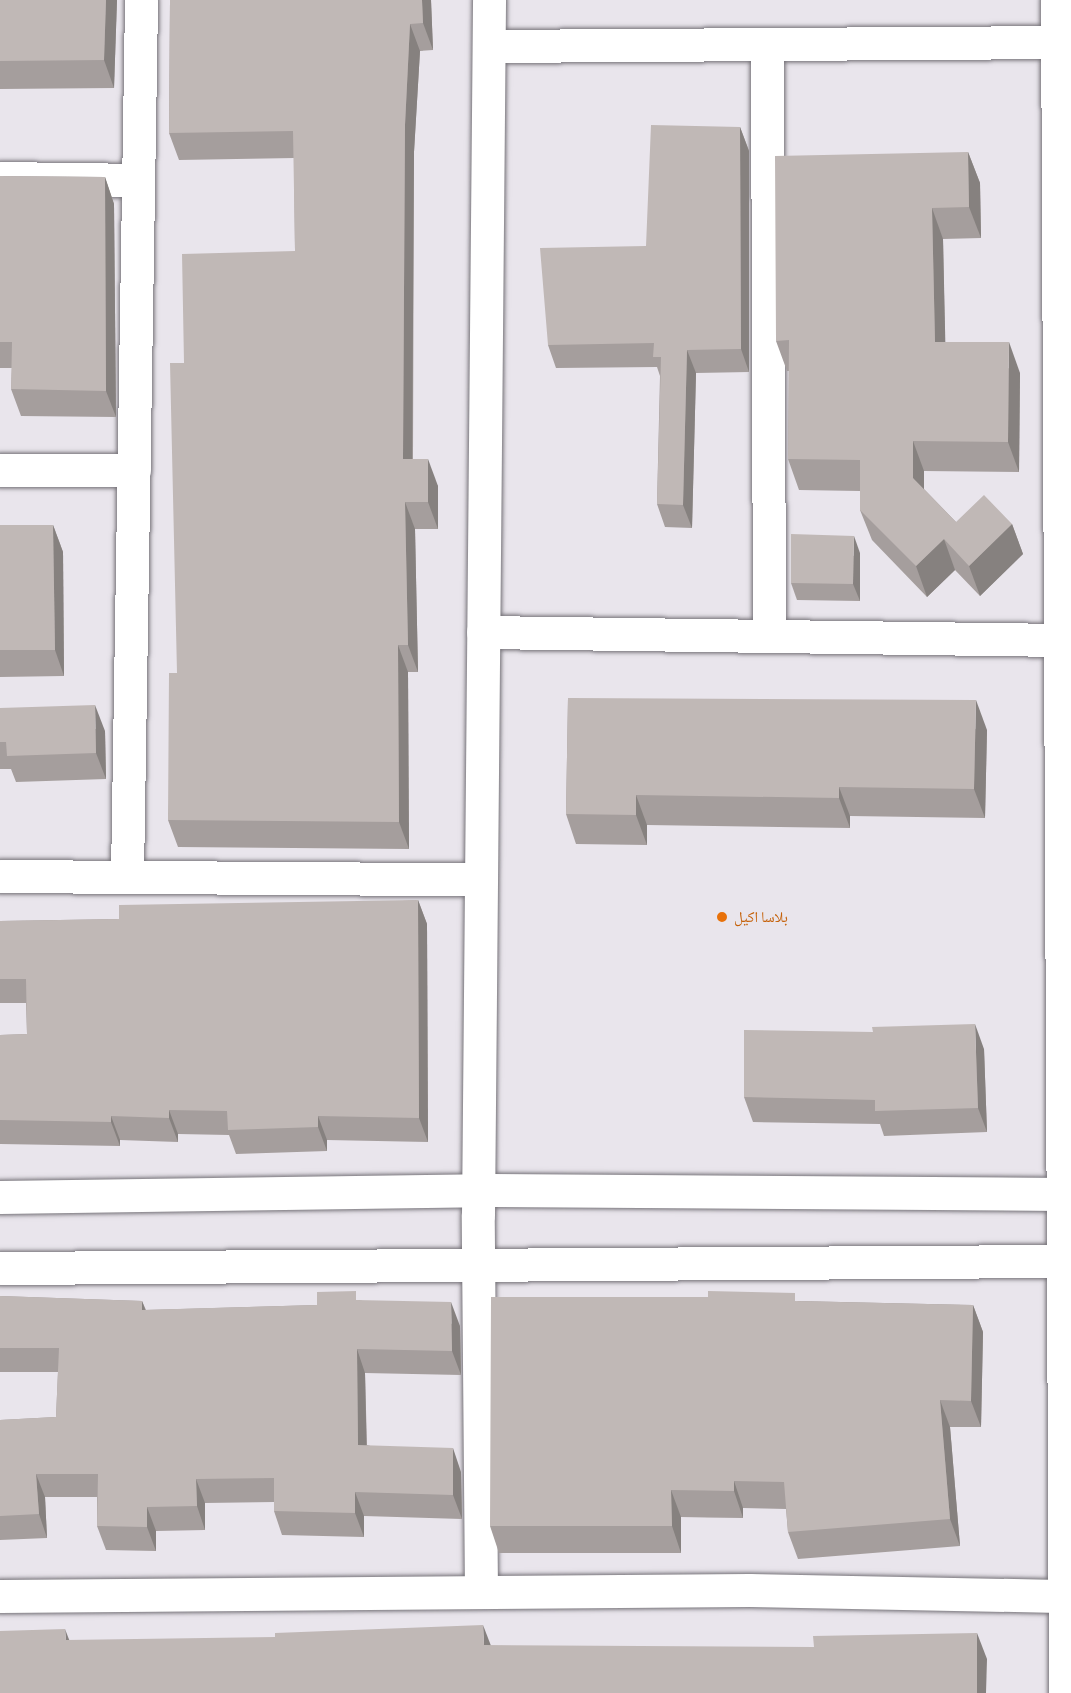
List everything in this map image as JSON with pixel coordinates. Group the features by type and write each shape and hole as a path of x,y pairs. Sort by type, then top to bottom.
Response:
{"main road":[{"path":"127,875 141,0"},
{"path":"481,1592 479,1190 489,0"},
{"path":"1057,0 1063,1261 1068,1596 1065,1693"},
{"path":"489,46 1058,42"},
{"path":"767,44 769,636"},
{"path":"0,178 138,180"},
{"path":"0,471 134,470"},
{"path":"483,632 1060,640"},
{"path":"0,876 481,879"},
{"path":"0,1197 479,1190 1063,1194"},
{"path":"0,1268 1063,1261"},
{"path":"0,1596 481,1592 1068,1596"}],"building":[{"path":"0,0 106,0 104,60 0,61"},
{"path":"170,0 422,0 423,23 410,24 405,125 403,459 428,459 428,502 405,502 408,645 398,645 399,822 168,820 169,673 177,673 170,363 184,363 182,254 295,251 293,131 169,133"},
{"path":"651,125 740,127 741,349 687,350 683,505 657,504 661,357 653,357 654,343 548,345 540,248 646,246"},
{"path":"968,152 969,207 932,208 935,342 1009,342 1008,442 913,441 913,478 956,522 984,495 1012,524 969,566 944,539 916,566 860,510 860,460 788,459 789,340 776,341 775,156"},
{"path":"0,176 105,177 106,391 11,389 12,342 0,342"},
{"path":"0,525 53,525 55,650 0,650"},
{"path":"791,534 854,536 853,584 791,583"},
{"path":"568,698 976,700 974,789 839,787 839,798 636,795 636,815 566,814"},
{"path":"95,705 96,753 7,756 6,742 0,742 0,708"},
{"path":"418,900 419,1118 318,1116 318,1127 228,1130 227,1111 169,1110 169,1118 111,1116 111,1122 0,1120 0,1035 27,1034 26,979 0,979 0,921 119,919 119,905"},
{"path":"975,1024 978,1108 875,1111 875,1100 744,1097 744,1030 873,1032 872,1027"},
{"path":"356,1291 356,1300 451,1302 452,1351 357,1349 358,1445 453,1448 453,1495 355,1492 355,1513 274,1511 274,1478 196,1479 197,1506 147,1507 147,1527 97,1526 98,1474 36,1474 39,1514 0,1516 0,1420 56,1417 59,1348 0,1348 0,1296 142,1301 142,1310 317,1305 317,1292"},
{"path":"708,1291 795,1293 795,1301 973,1305 971,1401 940,1400 950,1519 788,1532 784,1482 734,1481 734,1491 671,1490 672,1526 490,1526 491,1297 708,1297"},
{"path":"483,1625 484,1645 814,1647 813,1636 977,1633 977,1693 0,1693 0,1631 65,1629 66,1640 275,1637 275,1633"}],"place":[{"name":"بلاسا اكيل","path":"722,917"}]}
